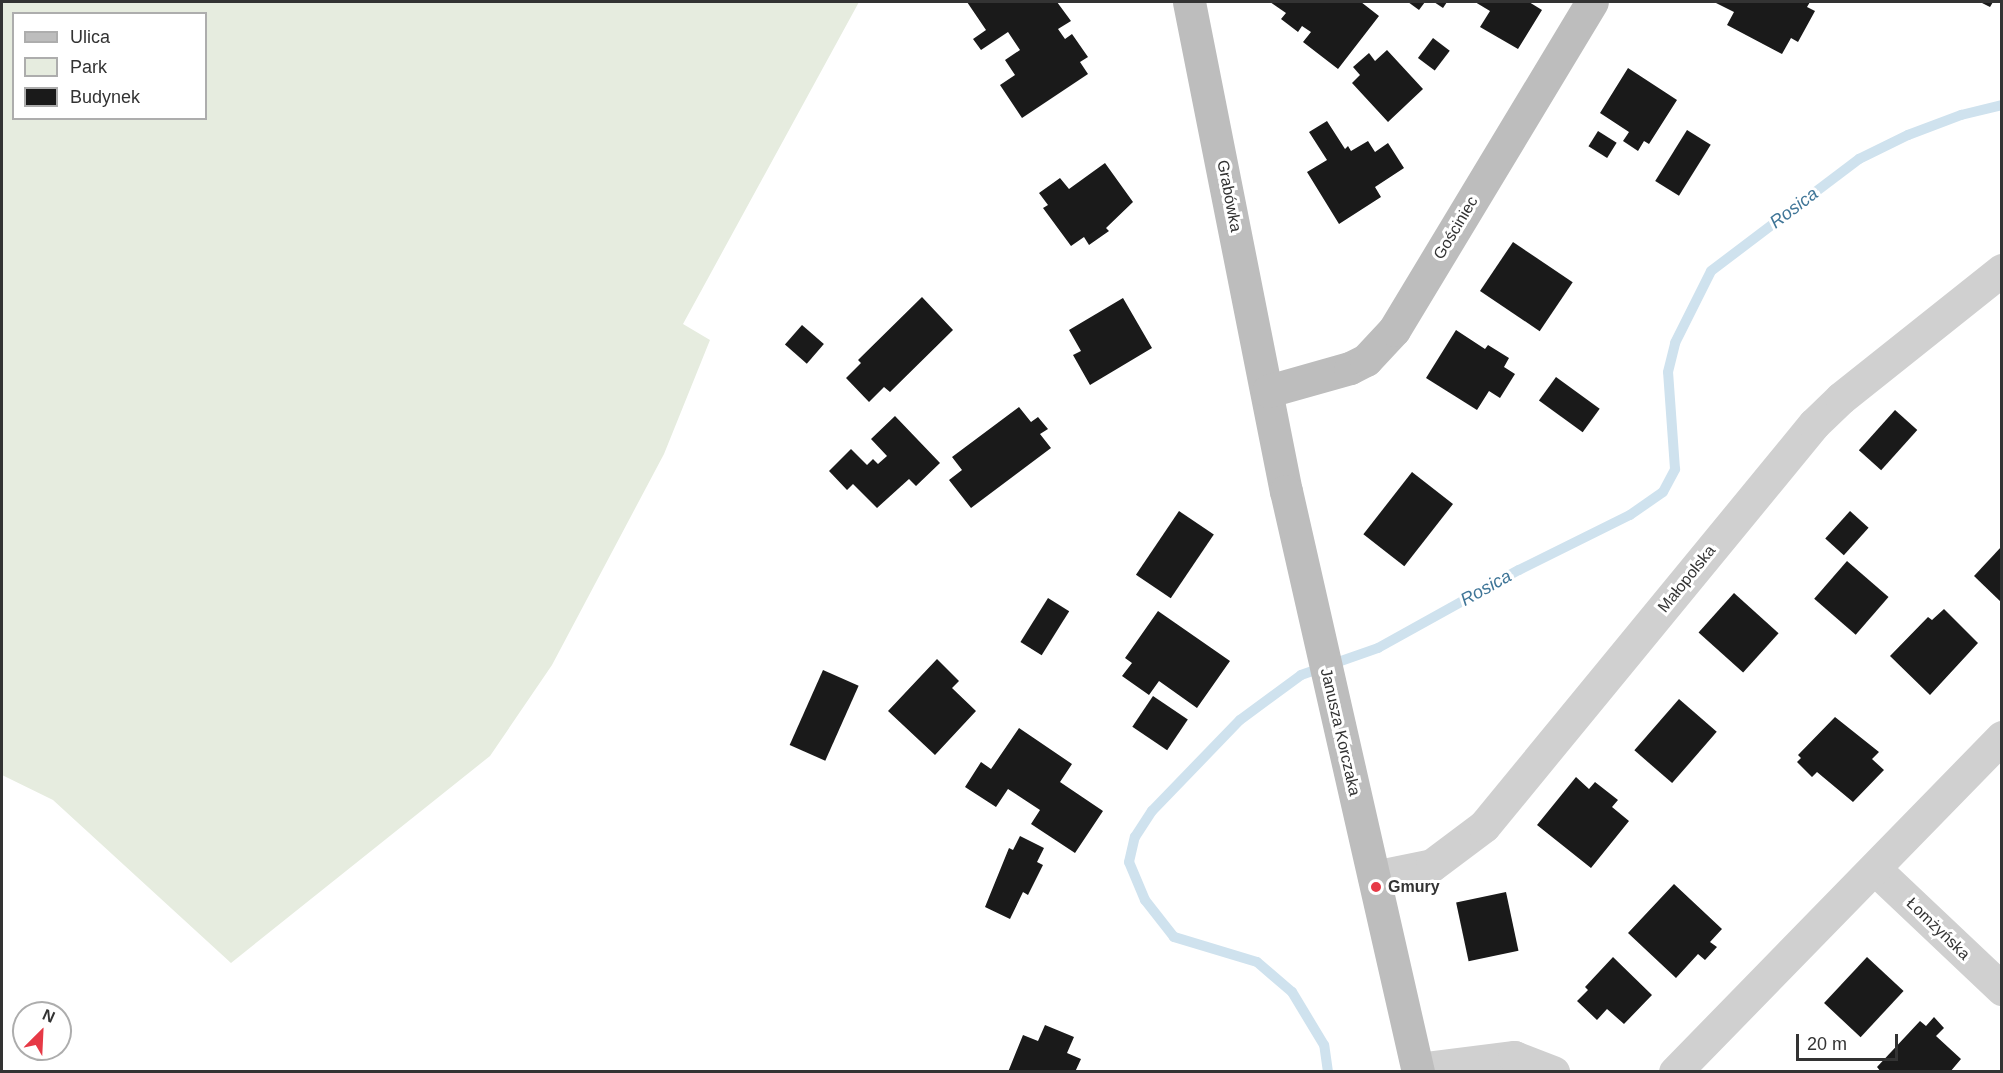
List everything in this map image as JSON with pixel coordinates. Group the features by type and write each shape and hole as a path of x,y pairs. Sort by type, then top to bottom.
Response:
{"street":[{"name":"Grabówka","path":"1190,2 1268,391"},
{"name":"Gościniec","path":"1268,391 1350,368 1388,338 1592,2"},
{"name":"Małopolska","path":"1374,877 1432,865 1484,826 1814,424 1841,398 2001,270"},
{"name":"Janusza Korczaka","path":"1268,391 1336,721 1418,1070"},
{"path":"1675,1071 1875,869 2001,737"},
{"name":"Łomżyńska","path":"1875,869 2001,989"},
{"path":"1418,1070 1514,1057 1552,1071"}],"green space":[{"path":"2,2 859,2 683,324 710,340 664,454 552,665 490,756 231,963 53,800 2,775"}],"building":[{"path":"967,2 1057,2 1071,21 1058,29 1065,39 1072,34 1088,57 1080,62 1088,74 1022,118 1000,85 1015,75 1005,60 1020,50 1008,32 981,50 973,39 986,30"},
{"path":"1270,2 1361,2 1379,16 1338,69 1303,42 1311,32 1302,26 1298,32 1281,19 1286,13"},
{"path":"1408,2 1425,2 1419,10"},
{"path":"1434,2 1447,2 1443,8"},
{"path":"1475,2 1529,2 1542,10 1518,49 1480,27 1490,11"},
{"path":"1714,2 1810,2 1807,7 1815,11 1798,42 1791,38 1782,54 1727,25 1734,12"},
{"path":"1980,2 1993,2 1990,7"},
{"path":"1433,38 1450,51 1435,71 1418,58"},
{"path":"1387,50 1423,89 1388,122 1352,83 1360,75 1353,67 1369,53 1375,61"},
{"path":"1628,68 1677,100 1649,144 1644,141 1638,151 1623,141 1629,132 1600,113"},
{"path":"1327,121 1345,149 1348,146 1351,151 1368,141 1375,152 1388,143 1404,168 1375,187 1381,197 1339,224 1307,172 1327,160 1309,132"},
{"path":"1687,130 1711,145 1679,196 1655,181"},
{"path":"1598,131 1617,143 1607,158 1588,146"},
{"path":"1105,163 1133,202 1106,228 1109,231 1089,245 1084,237 1071,246 1043,208 1048,205 1039,193 1060,178 1069,189"},
{"path":"1513,242 1573,282 1540,331 1480,291"},
{"path":"922,297 953,330 890,392 884,387 869,402 846,378 861,363 858,360"},
{"path":"1123,298 1152,348 1090,385 1073,355 1081,351 1069,330"},
{"path":"802,325 824,344 807,364 785,345"},
{"path":"1456,330 1485,349 1488,345 1509,358 1504,367 1515,374 1500,398 1489,391 1477,410 1426,378"},
{"path":"1556,377 1600,409 1583,432 1539,400"},
{"path":"1019,407 1031,422 1038,417 1048,429 1040,434 1051,448 971,508 949,480 962,470 952,457"},
{"path":"1895,410 1917,430 1881,470 1859,450"},
{"path":"895,416 940,463 916,486 909,479 877,508 853,484 847,490 829,471 851,449 867,465 873,459 878,464 887,456 871,439"},
{"path":"1412,472 1453,504 1404,566 1363,534"},
{"path":"1179,511 1214,534 1171,598 1136,575"},
{"path":"1850,511 1869,528 1844,555 1825,538"},
{"path":"2002,546 2002,603 1974,576"},
{"path":"1847,561 1889,597 1856,635 1814,599"},
{"path":"1734,593 1779,633 1743,673 1699,632"},
{"path":"1048,598 1069,611 1042,655 1020,642"},
{"path":"1944,609 1978,643 1930,695 1890,656 1928,617 1932,620"},
{"path":"1158,611 1230,661 1197,708 1159,681 1149,695 1122,676 1132,663 1125,658"},
{"path":"937,659 959,681 952,688 976,711 935,755 888,711"},
{"path":"823,670 859,686 825,761 790,745"},
{"path":"1153,696 1188,719 1167,750 1132,727"},
{"path":"1679,699 1717,732 1672,783 1634,750"},
{"path":"1835,717 1879,752 1872,759 1884,770 1853,802 1817,772 1812,777 1797,762 1801,758 1798,755"},
{"path":"1019,728 1072,764 1060,782 1103,811 1075,853 1031,824 1040,810 1008,789 996,807 965,787 981,762 991,769"},
{"path":"1576,777 1589,789 1595,782 1618,800 1612,807 1629,821 1591,868 1537,825"},
{"path":"1020,836 1044,848 1037,862 1043,865 1028,895 1023,892 1010,919 985,907 1009,848 1013,850"},
{"path":"1674,884 1722,929 1710,942 1717,947 1705,960 1698,954 1676,978 1628,933"},
{"path":"1506,892 1518,951 1469,961 1456,903"},
{"path":"1613,957 1652,995 1624,1024 1607,1009 1597,1020 1577,1001 1588,990 1585,987"},
{"path":"1867,957 1904,991 1861,1037 1824,1003"},
{"path":"1934,1017 1944,1028 1936,1036 1961,1059 1950,1072 1881,1072 1877,1067 1920,1021 1926,1026"},
{"path":"1045,1025 1074,1037 1067,1053 1081,1059 1075,1072 1008,1072 1023,1035 1038,1041"}],"waterway":[{"name":"Rosica","path":"1328,1072 1324,1045 1292,992 1257,962 1174,937 1145,900 1129,862 1135,837 1152,811 1240,720 1301,675 1378,648 1519,570 1630,515 1663,492 1675,469 1668,372 1675,343 1711,271 1859,159 1908,135 1961,115 2002,105"}],"place":[{"name":"Gmury","path":"1376,887"}]}
